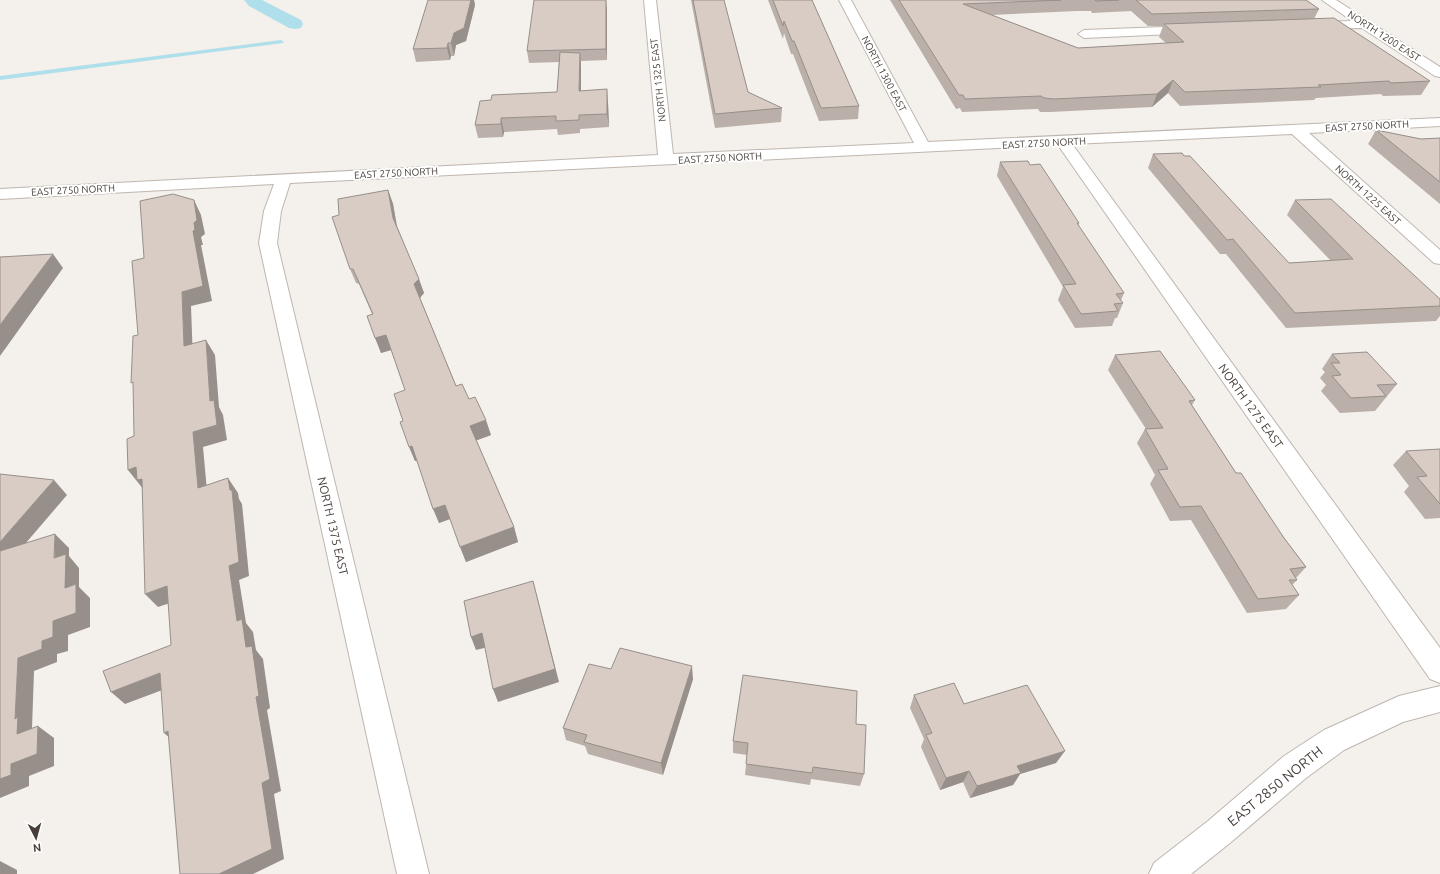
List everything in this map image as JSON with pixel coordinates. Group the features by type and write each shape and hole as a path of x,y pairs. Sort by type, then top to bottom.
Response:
{"street":[{"name":"NORTH 1325 EAST","path":"650,0 666,160"},
{"name":"NORTH 1300 EAST","path":"845,0 924,148"},
{"name":"NORTH 1200 EAST","path":"1328,0 1440,72"},
{"path":"1303,26 1364,24"},
{"path":"1084,34 1201,30"},
{"name":"EAST 2750 NORTH","path":"1,195 666,160 1063,142 1440,122"},
{"name":"NORTH 1225 EAST","path":"1297,130 1440,259"},
{"name":"NORTH 1275 EAST","path":"1063,142 1440,670"},
{"name":"NORTH 1375 EAST","path":"284,180 273,203 268,224 268,243 413,874"},
{"name":"EAST 2850 NORTH","path":"1166,874 1219,832 1295,767 1334,740 1399,710 1440,699"}],"building":[{"path":"428,0 471,0 464,28 454,33 451,43 448,43 447,48 413,49"},
{"path":"534,0 606,0 606,49 527,51"},
{"path":"693,0 724,0 748,92 782,108 715,114"},
{"path":"773,0 812,0 859,106 821,108 794,41 792,41 784,21 783,26"},
{"path":"899,0 1061,0 963,4 1078,48 1184,42 1164,24 1334,18 1430,81 1391,83 1389,81 1318,85 1321,87 1185,92 1173,80 1157,94 1054,99 1044,98 1041,96 965,99 963,95 959,95"},
{"path":"1095,0 1119,0 1096,1"},
{"path":"1136,0 1306,0 1319,9 1152,14"},
{"path":"560,52 580,53 579,91 607,89 607,114 579,115 579,120 556,121 556,116 501,118 501,124 475,125 480,101 491,100 492,95 557,92"},
{"path":"1376,130 1421,139 1440,138 1440,182"},
{"path":"1182,153 1184,156 1190,156 1289,263 1353,259 1295,200 1331,199 1440,299 1440,306 1295,313 1233,239 1227,240 1153,154"},
{"path":"1028,161 1030,165 1040,164 1124,293 1116,294 1123,303 1114,304 1118,311 1081,314 1063,285 1076,284 1000,162"},
{"path":"388,190 393,218 419,279 414,284 456,386 462,384 469,399 475,397 486,420 470,426 514,527 460,547 445,505 433,509 412,446 409,447 400,422 403,421 394,394 405,390 386,335 375,338 367,316 373,314 353,269 350,269 332,217 339,215 338,199"},
{"path":"173,194 194,200 197,220 194,223 195,230 193,231 203,286 182,292 184,346 206,340 210,401 214,400 217,425 193,432 198,488 228,478 230,490 232,490 239,562 229,566 237,621 242,619 246,647 252,646 259,696 256,697 270,779 262,783 272,849 219,874 180,874 168,731 164,733 160,673 111,692 103,671 171,645 167,586 145,594 142,479 137,480 136,467 128,470 127,439 134,436 133,382 131,383 133,336 138,335 132,261 144,258 140,201"},
{"path":"53,254 0,325 0,257"},
{"path":"1160,351 1195,400 1189,401 1236,473 1241,473 1284,538 1306,567 1290,569 1297,580 1289,580 1299,595 1258,599 1201,506 1180,507 1158,470 1168,469 1145,429 1163,428 1115,355"},
{"path":"1367,352 1397,384 1377,385 1386,396 1351,398 1332,376 1341,375 1331,363 1340,363 1332,354"},
{"path":"1440,449 1440,504 1417,477 1427,476 1406,451"},
{"path":"0,474 54,480 0,542"},
{"path":"55,534 54,558 66,554 65,588 76,584 76,613 53,621 53,637 42,641 42,649 18,658 15,719 18,717 17,734 38,726 37,754 11,764 11,775 0,779 0,551"},
{"path":"533,581 555,669 493,689 482,633 471,637 464,601"},
{"path":"620,648 692,666 661,763 584,742 587,735 563,728 589,664 611,669"},
{"path":"743,675 857,691 856,724 866,725 864,774 813,767 812,773 746,764 748,743 733,741"},
{"path":"954,683 964,704 1027,685 1065,751 1017,766 1021,773 977,786 969,771 946,778 926,735 932,733 914,695"}],"waterway":[{"path":"252,0 295,24"},
{"path":"0,78 281,42"}]}
